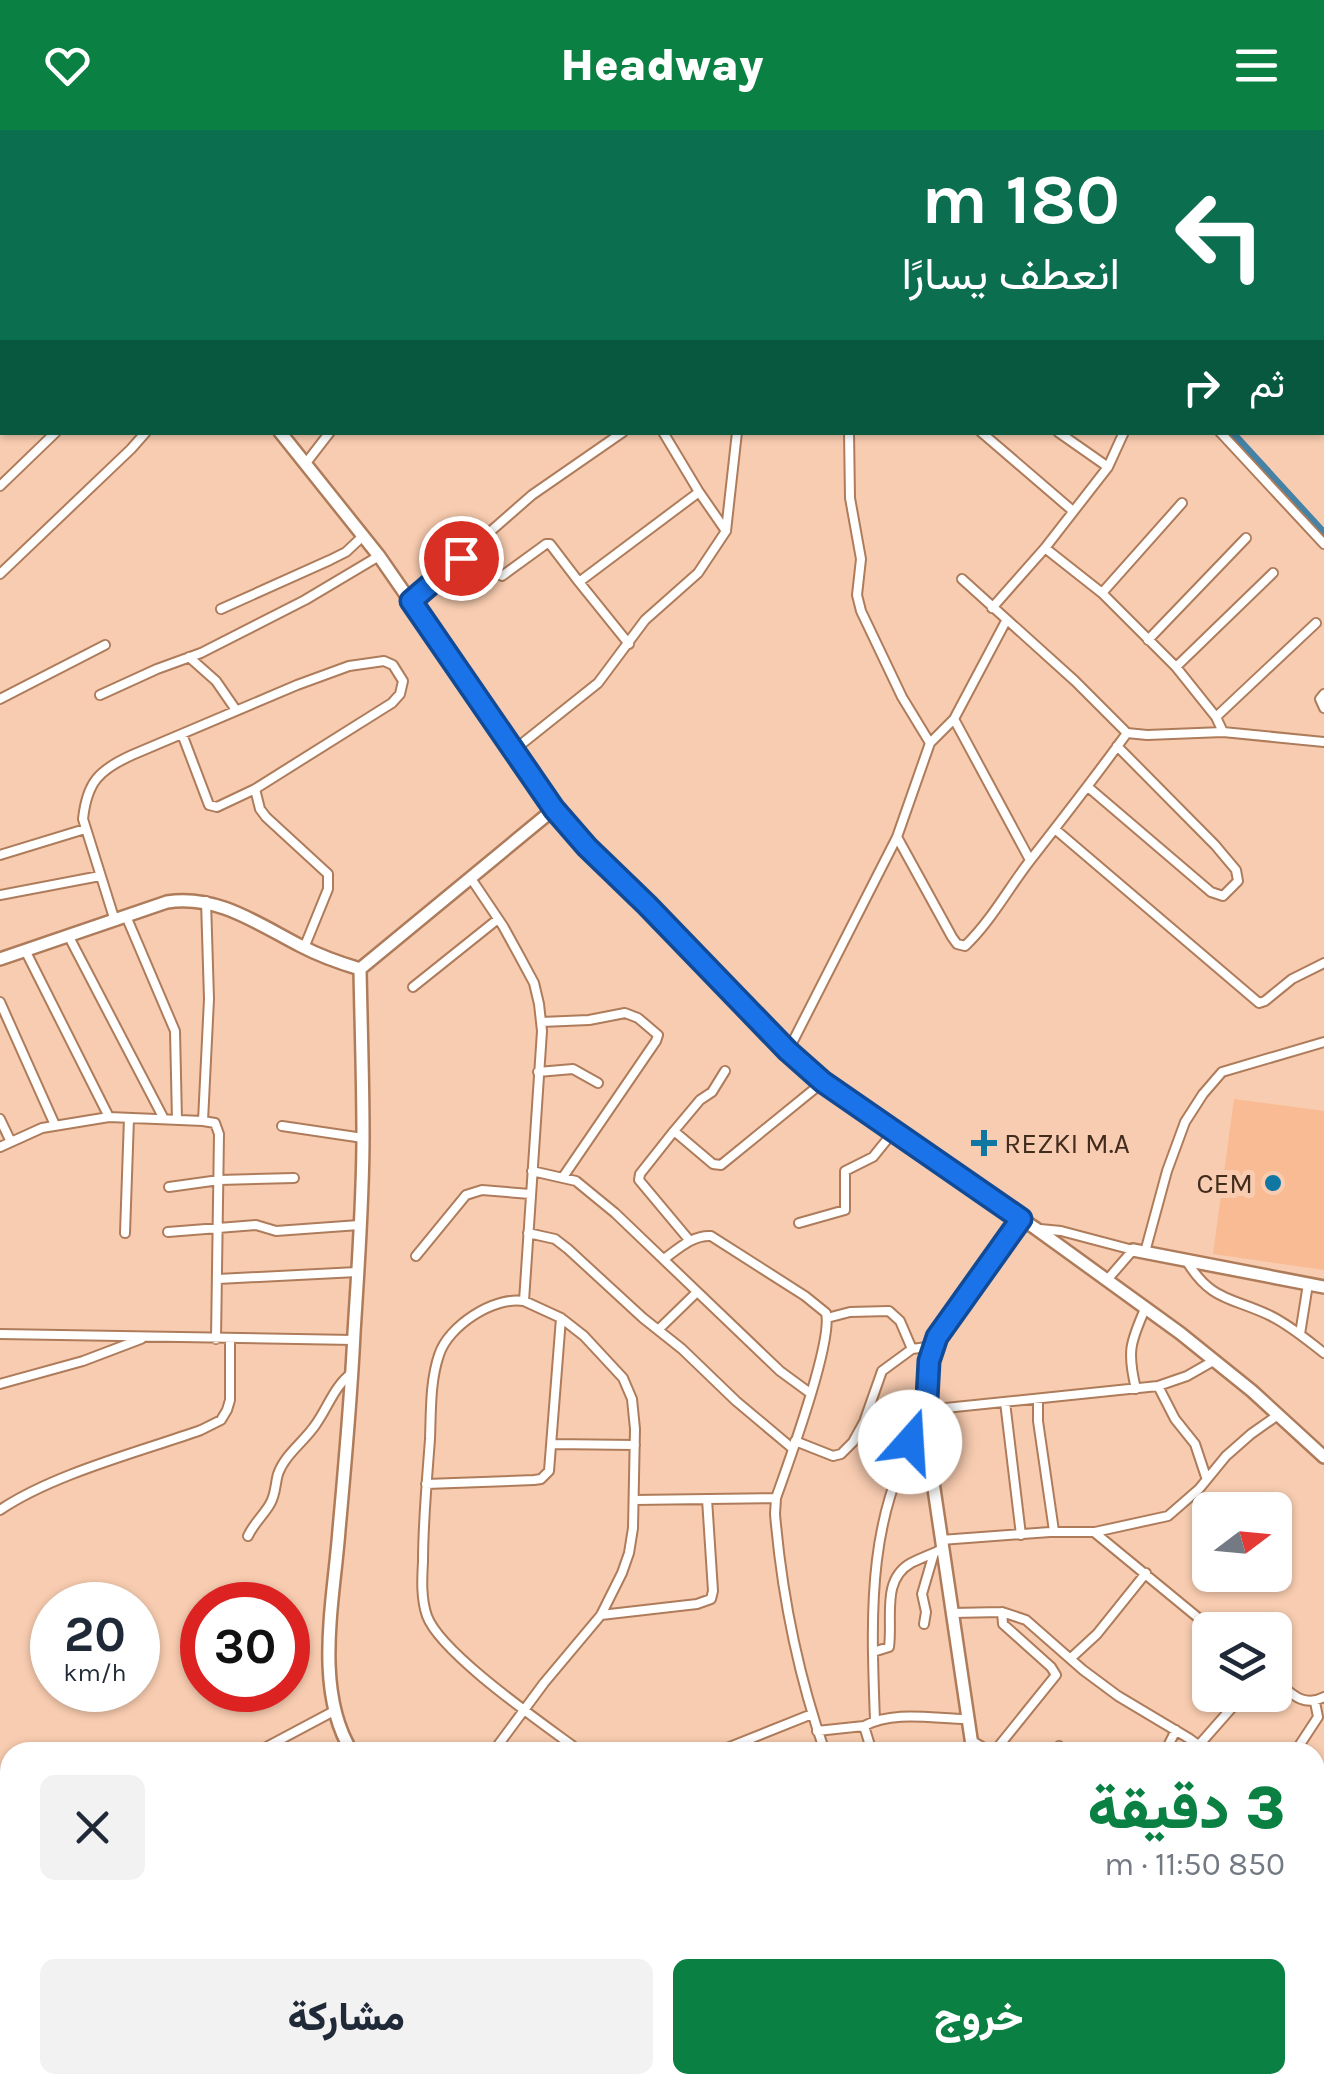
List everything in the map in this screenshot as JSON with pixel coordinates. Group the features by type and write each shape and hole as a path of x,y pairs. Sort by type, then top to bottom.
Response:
{"main road":[{"path":"283,435 411,601 554,809 788,1051 823,1082 1036,1228 1215,1360 1324,1457"},
{"path":"360,969 554,809"},
{"path":"0,945 5,956 185,899 206,901 328,959 360,969"},
{"path":"346,1742 334,1711 330,1634 354,1340 363,1138 360,969"},
{"path":"972,1742 939,1547 926,1413 929,1361 944,1325 1021,1219"},
{"path":"1139,1251 1324,1287"}],"street":[{"path":"0,486 53,435"},
{"path":"0,574 144,435"},
{"path":"306,463 328,435"},
{"path":"411,601 532,495 619,435"},
{"path":"665,435 726,531"},
{"path":"514,750 598,683 646,620 698,573 726,531 737,435"},
{"path":"848,435 850,498 861,559 857,595 860,611 902,697 930,743"},
{"path":"984,435 1073,511"},
{"path":"1062,435 1108,468"},
{"path":"992,608 1046,548 1108,468 1123,435"},
{"path":"1223,435 1324,544"},
{"path":"579,582 699,492"},
{"path":"1102,593 1182,503"},
{"path":"221,609 346,552 363,536"},
{"path":"1148,640 1246,538"},
{"path":"474,545 502,576 550,544 629,644"},
{"path":"1046,548 1102,593 1176,667 1224,732"},
{"path":"100,695 201,654 305,600 378,556"},
{"path":"1176,667 1273,573"},
{"path":"962,579 1127,733 1224,732 1324,742"},
{"path":"788,1051 896,837 930,743 954,719 1006,620"},
{"path":"1216,718 1316,623"},
{"path":"0,699 105,645"},
{"path":"189,657 216,681 236,710"},
{"path":"177,1120 176,1031 100,876 85,829 85,803 96,777 118,761 236,710 349,666 384,661 393,665 403,681 400,694 392,703 256,789 217,806 209,805 182,734"},
{"path":"1324,694 1320,700 1324,708"},
{"path":"954,719 1030,860"},
{"path":"896,837 961,946 969,942 1009,893 1127,733"},
{"path":"1088,787 1211,892 1223,896 1238,881 1236,870 1215,845 1117,746"},
{"path":"256,789 266,818 330,880 304,948"},
{"path":"0,855 85,829"},
{"path":"1056,830 1259,1003 1292,979 1324,963"},
{"path":"0,895 100,876"},
{"path":"470,877 534,984 541,1022 524,1301"},
{"path":"203,1121 209,1000 206,901"},
{"path":"413,988 498,919"},
{"path":"68,936 164,1119"},
{"path":"25,950 109,1118"},
{"path":"0,1002 56,1125"},
{"path":"541,1022 624,1014 638,1018 658,1034 563,1177"},
{"path":"1108,1280 1139,1251 1186,1122 1222,1072 1324,1042"},
{"path":"538,1072 573,1070 598,1083"},
{"path":"690,1241 639,1180 640,1174 700,1100 712,1092 725,1071"},
{"path":"674,1131 713,1164 721,1166 823,1082"},
{"path":"0,1148 56,1125 109,1118 215,1124 219,1180 216,1339"},
{"path":"125,1232 128,1118"},
{"path":"0,1120 10,1142"},
{"path":"282,1126 363,1138"},
{"path":"799,1223 845,1210 845,1171 873,1157 894,1131"},
{"path":"532,1171 576,1181 587,1189 780,1371 810,1393"},
{"path":"168,1186 294,1178"},
{"path":"416,1256 466,1194 482,1190 530,1194"},
{"path":"168,1232 256,1225 276,1231 359,1225"},
{"path":"1036,1228 1139,1251"},
{"path":"528,1233 555,1239 793,1444 833,1456 853,1442 882,1371 912,1349 934,1346"},
{"path":"664,1260 701,1236 716,1239 806,1296 823,1309 827,1318 827,1332 810,1393 776,1498 787,1608 821,1742"},
{"path":"1186,1260 1214,1294 1270,1316 1324,1353"},
{"path":"218,1278 357,1272"},
{"path":"1300,1334 1308,1284"},
{"path":"658,1330 697,1292"},
{"path":"501,1742 524,1710 600,1615 614,1590 633,1528 632,1399 623,1378 584,1336 561,1318 524,1301 505,1301 465,1321 450,1334 439,1354 422,1575 426,1614 434,1630 455,1654 524,1710 567,1742"},
{"path":"1136,1389 1130,1342 1145,1309"},
{"path":"827,1318 856,1311 889,1311 900,1321 912,1349"},
{"path":"426,1484 540,1478 549,1471 561,1318"},
{"path":"0,1334 354,1340"},
{"path":"0,1384 83,1361 146,1338"},
{"path":"0,1510 70,1476 221,1420 230,1400 230,1339"},
{"path":"875,1721 876,1560 882,1521 905,1452 926,1413 1158,1386 1215,1360"},
{"path":"248,1536 269,1506 279,1472 315,1426 343,1380 352,1373"},
{"path":"1158,1386 1174,1419 1196,1444 1206,1478"},
{"path":"1038,1399 1054,1532"},
{"path":"1005,1402 1021,1535"},
{"path":"873,1652 888,1649 891,1590 895,1577 909,1564 939,1547 1021,1535 1094,1532 1168,1516 1194,1494 1226,1456 1278,1415"},
{"path":"552,1444 635,1446"},
{"path":"634,1500 776,1498"},
{"path":"600,1615 711,1600 714,1591 707,1499"},
{"path":"1094,1532 1192,1612"},
{"path":"924,1624 922,1594 939,1547"},
{"path":"1071,1658 1097,1634 1146,1574"},
{"path":"952,1613 1002,1612 1026,1620 1118,1696 1194,1742"},
{"path":"1001,1742 1056,1675 1005,1626 1002,1612"},
{"path":"1292,1694 1307,1702 1319,1700 1318,1717 1302,1742"},
{"path":"276,1742 334,1711"},
{"path":"1202,1742 1229,1712"},
{"path":"742,1742 812,1714"},
{"path":"817,1731 864,1726 891,1718 968,1719"},
{"path":"864,1726 869,1742"},
{"path":"1171,1742 1176,1730"}],"shaded area":[{"name":"CEM","path":"1234,1099 1324,1111 1324,1270 1213,1254"}],"waterway":[{"path":"1233,435 1324,535"}],"place":[{"name":"REZKI M.A","path":"984,1143"},
{"name":"CEM","path":"1273,1183"}],"route":[{"path":"461,558 411,601 554,809 809,1070 1021,1219 937,1337 929,1361 926,1417 910,1442"}]}
